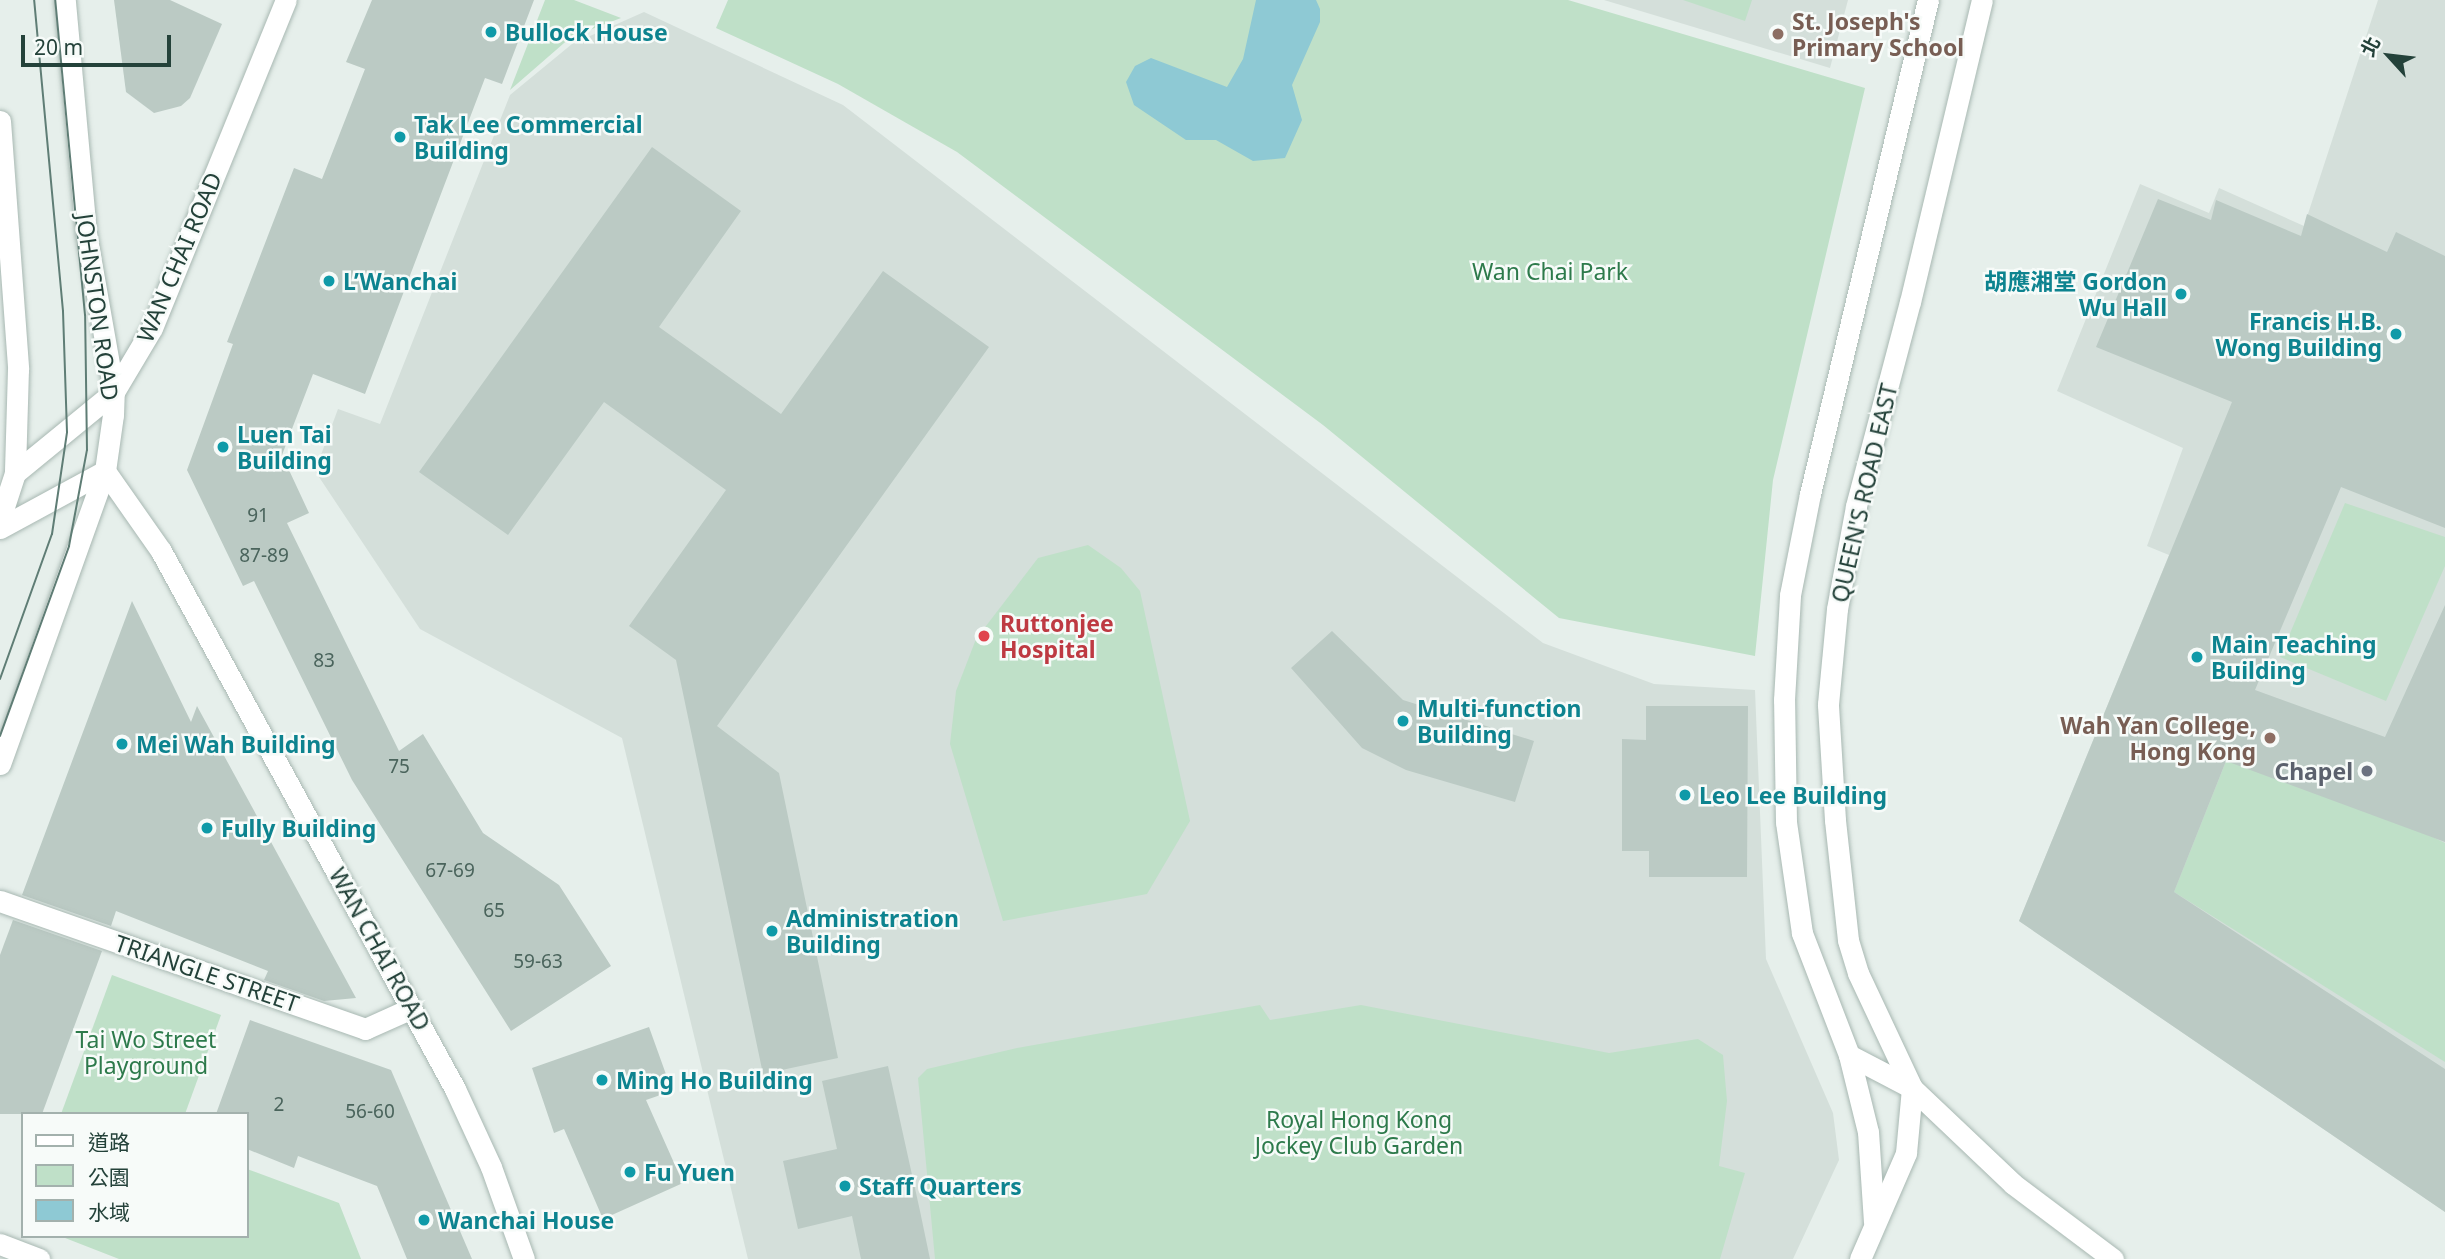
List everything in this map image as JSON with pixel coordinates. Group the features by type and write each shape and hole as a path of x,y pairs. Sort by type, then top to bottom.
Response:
{"street":[{"name":"JOHNSTON ROAD","path":"0,764 105,471 114,392 86,233 65,0"},
{"name":"WAN CHAI ROAD","path":"7,470 114,392 157,316 286,0"},
{"path":"1875,1228 1868,1132 1849,1055 1802,933 1786,822 1784,701 1790,596 1810,494 1928,0"},
{"name":"QUEEN'S ROAD EAST","path":"1912,1087 1858,973 1848,940 1828,704 1837,609 1856,506 1982,0"},
{"path":"0,121 17,356 0,519"},
{"name":"WAN CHAI ROAD","path":"105,471 161,551 412,1008 491,1167 524,1259"},
{"path":"0,528 105,471"},
{"name":"TRIANGLE STREET","path":"0,901 365,1029 412,1008"},
{"path":"1849,1055 1912,1087 2013,1184 2113,1259"},
{"path":"1860,1259 1906,1153 1912,1087"},
{"path":"0,1244 39,1259"}],"shaded area":[{"name":"St. Joseph's Primary School","path":"1604,0 1848,0 1830,68"},
{"name":"Wah Yan College, Hong Kong","path":"2378,0 2445,0 2445,1212 2019,921 2169,555 2147,546 2183,448 2057,391 2140,184 2209,213 2219,188 2304,226"},
{"name":"Ruttonjee Hospital","path":"644,12 843,105 1543,643 1654,684 1755,690 1766,959 1833,1113 1839,1160 1793,1259 748,1259 622,738 420,629 315,471 338,409 380,424 510,95 572,44"}],"green space":[{"path":"545,0 574,0 621,18 571,37 510,90"},
{"name":"Wan Chai Park","path":"728,0 1568,0 1865,88 1773,480 1755,656 1559,618 1323,425 957,152 838,84 716,28"},
{"path":"1683,0 1752,0 1745,21"},
{"path":"2345,503 2445,537 2445,566 2386,701 2280,657"},
{"path":"1088,545 1121,568 1140,591 1190,821 1147,894 1003,921 950,744 956,691 976,639 1038,558"},
{"path":"2234,741 2445,843 2445,1062 2174,892"},
{"name":"Tai Wo Street Playground","path":"112,975 221,1015 186,1112 62,1112"},
{"name":"Royal Hong Kong Jockey Club Garden","path":"1260,1005 1270,1020 1361,1005 1609,1053 1698,1039 1723,1055 1727,1101 1719,1166 1745,1173 1720,1259 935,1259 918,1078 927,1069 1017,1048"},
{"path":"248,1169 339,1203 361,1259 119,1259 65,1238 248,1238"}],"water":[{"path":"1256,0 1316,0 1320,9 1320,22 1292,85 1302,120 1285,158 1253,161 1216,140 1186,140 1134,105 1126,82 1135,66 1151,58 1227,87 1243,59"}],"building":[{"path":"114,0 170,0 222,24 190,98 181,106 154,113 126,92"},
{"path":"372,0 534,0 502,84 485,78 365,394 313,374 282,455 309,513 287,523 399,751 423,734 483,833 559,885 611,966 511,1031 352,780 254,581 243,586 187,470 233,344 227,342 294,168 322,179 365,69 346,62"},
{"path":"652,147 741,211 659,327 781,414 883,271 989,347 717,726 779,773 838,1058 763,1074 676,660 629,626 726,490 604,402 508,535 419,472"},
{"name":"Wah Yan College, Hong Kong","path":"2158,199 2211,220 2216,200 2301,236 2307,214 2387,252 2396,232 2445,256 2445,528 2341,487 2255,690 2385,737 2445,605 2445,842 2226,761 2174,892 2445,1069 2445,1212 2019,921 2232,402 2096,347"},
{"path":"132,601 191,722 197,706 356,998 324,1001 264,980 268,971 116,911 111,926 22,895"},
{"name":"Multi-function Building","path":"1332,631 1403,700 1534,741 1515,802 1406,770 1362,748 1291,668"},
{"name":"Leo Lee Building","path":"1646,706 1748,706 1747,877 1649,877 1649,851 1622,851 1622,739 1646,740"},
{"path":"13,920 102,951 43,1112 0,1114 0,955"},
{"path":"250,1020 391,1070 472,1259 407,1259 377,1186 298,1156 294,1168 248,1149 248,1112 217,1112"},
{"path":"649,1027 672,1091 646,1100 683,1183 603,1219 564,1129 554,1133 532,1068"},
{"name":"Staff Quarters","path":"888,1066 930,1259 861,1259 852,1216 798,1229 783,1161 837,1149 822,1081"}],"tram line":[{"path":"0,679 52,534 67,432 63,311 34,0"},
{"path":"0,736 69,546 87,450 85,315 55,0"}],"place":[{"name":"Bullock House","path":"491,32"},
{"name":"St. Joseph's Primary School","path":"1778,34"},
{"name":"Tak Lee Commercial Building","path":"400,137"},
{"name":"L’Wanchai","path":"329,281"},
{"name":"胡應湘堂 Gordon Wu Hall","path":"2181,294"},
{"name":"Francis H.B. Wong Building","path":"2396,334"},
{"name":"Luen Tai Building","path":"223,447"},
{"name":"Ruttonjee Hospital","path":"984,636"},
{"name":"Main Teaching Building","path":"2197,657"},
{"name":"Multi-function Building","path":"1403,721"},
{"name":"Wah Yan College, Hong Kong","path":"2270,738"},
{"name":"Mei Wah Building","path":"122,744"},
{"name":"Chapel","path":"2367,771"},
{"name":"Leo Lee Building","path":"1685,795"},
{"name":"Fully Building","path":"207,828"},
{"name":"Administration Building","path":"772,931"},
{"name":"Ming Ho Building","path":"602,1080"},
{"name":"Fu Yuen","path":"630,1172"},
{"name":"Staff Quarters","path":"845,1186"},
{"name":"Wanchai House","path":"424,1220"}]}
